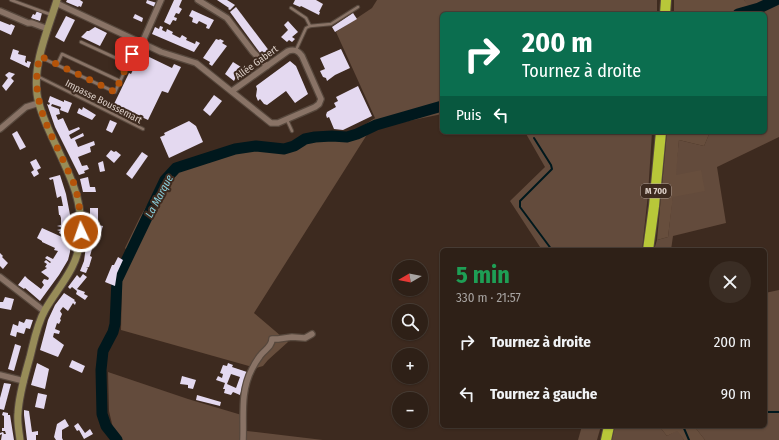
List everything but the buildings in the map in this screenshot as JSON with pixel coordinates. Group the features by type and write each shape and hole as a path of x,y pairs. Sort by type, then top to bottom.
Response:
{"highway":[{"path":"666,0 666,12"},
{"name":"M 700","path":"648,248 661,134"},
{"path":"606,440 609,428"}],"street":[{"path":"140,42 162,0"},
{"path":"198,0 229,20 253,52 267,66"},
{"path":"20,440 18,413 24,381 38,329 44,311 75,262 79,246 81,224 75,187 47,125 39,103 36,76 40,56 57,2"},
{"name":"Allée Gabert","path":"57,2 165,53 196,63 271,123 278,124 315,107 319,104 321,99 302,56 296,50 288,51 232,91"},
{"path":"0,12 28,24 32,23 48,30"},
{"path":"0,129 26,107 39,103"},
{"path":"0,277 44,311"},
{"path":"243,440 243,396 248,377 257,359 268,348 272,342 272,339 292,337 305,338 312,334"},
{"path":"0,375 24,381"}],"lane":[{"path":"11,0 52,15"},
{"path":"296,50 306,28 310,26 331,24 358,7"},
{"path":"290,8 306,18 310,26"},
{"path":"81,42 118,59 128,36"},
{"path":"40,56 115,92 140,42"},
{"path":"57,65 62,54 120,81"},
{"name":"Impasse Boussemart","path":"36,76 142,129"},
{"path":"287,120 292,130"}],"shaded area":[{"path":"377,0 657,0 657,12 440,12 440,114 394,124 368,133 375,118 336,32 372,8"},
{"path":"674,0 744,0 749,6 745,12 674,12"},
{"path":"744,0 779,0 779,137 717,167 726,223 673,236 671,248 655,248 657,240 668,237 679,140 704,146 709,134 767,134 767,12 745,12 748,6"},
{"path":"375,118 368,133 254,313 288,342 263,366 256,368 121,330 122,281 132,259 125,248 140,217 168,170 190,160 250,143 284,146 319,134 352,133"},
{"path":"526,134 652,134 648,194 642,248 541,248 510,201 545,167"},
{"path":"667,134 709,134 704,146 679,140 676,175 701,170 705,191 673,197 668,237 657,240"},
{"path":"779,290 779,440 705,440 696,428 767,428 767,293"},
{"path":"108,372 188,399 245,416 247,431 323,440 123,440 113,428 109,411"},
{"path":"581,428 600,428 597,440 578,440"},
{"path":"615,428 661,428 667,436 677,430 684,440 612,440"},
{"path":"661,428 696,428 705,440 684,440 677,431 667,436"}],"waterway":[{"name":"La Marque","path":"745,12 759,8 776,0"},
{"name":"La Marque","path":"117,440 106,426 102,414 101,370 103,351 113,332 115,324 117,280 165,180 176,168 235,149 256,146 284,149 294,146 305,139 315,137 347,137 376,125 440,107"},
{"path":"534,138 552,169 520,201 520,207 551,248"},
{"path":"767,412 779,412"},
{"path":"684,428 689,440"}],"route":[{"path":"81,232 79,205 75,187 47,125 39,103 36,76 40,56 115,92 132,54"}]}
